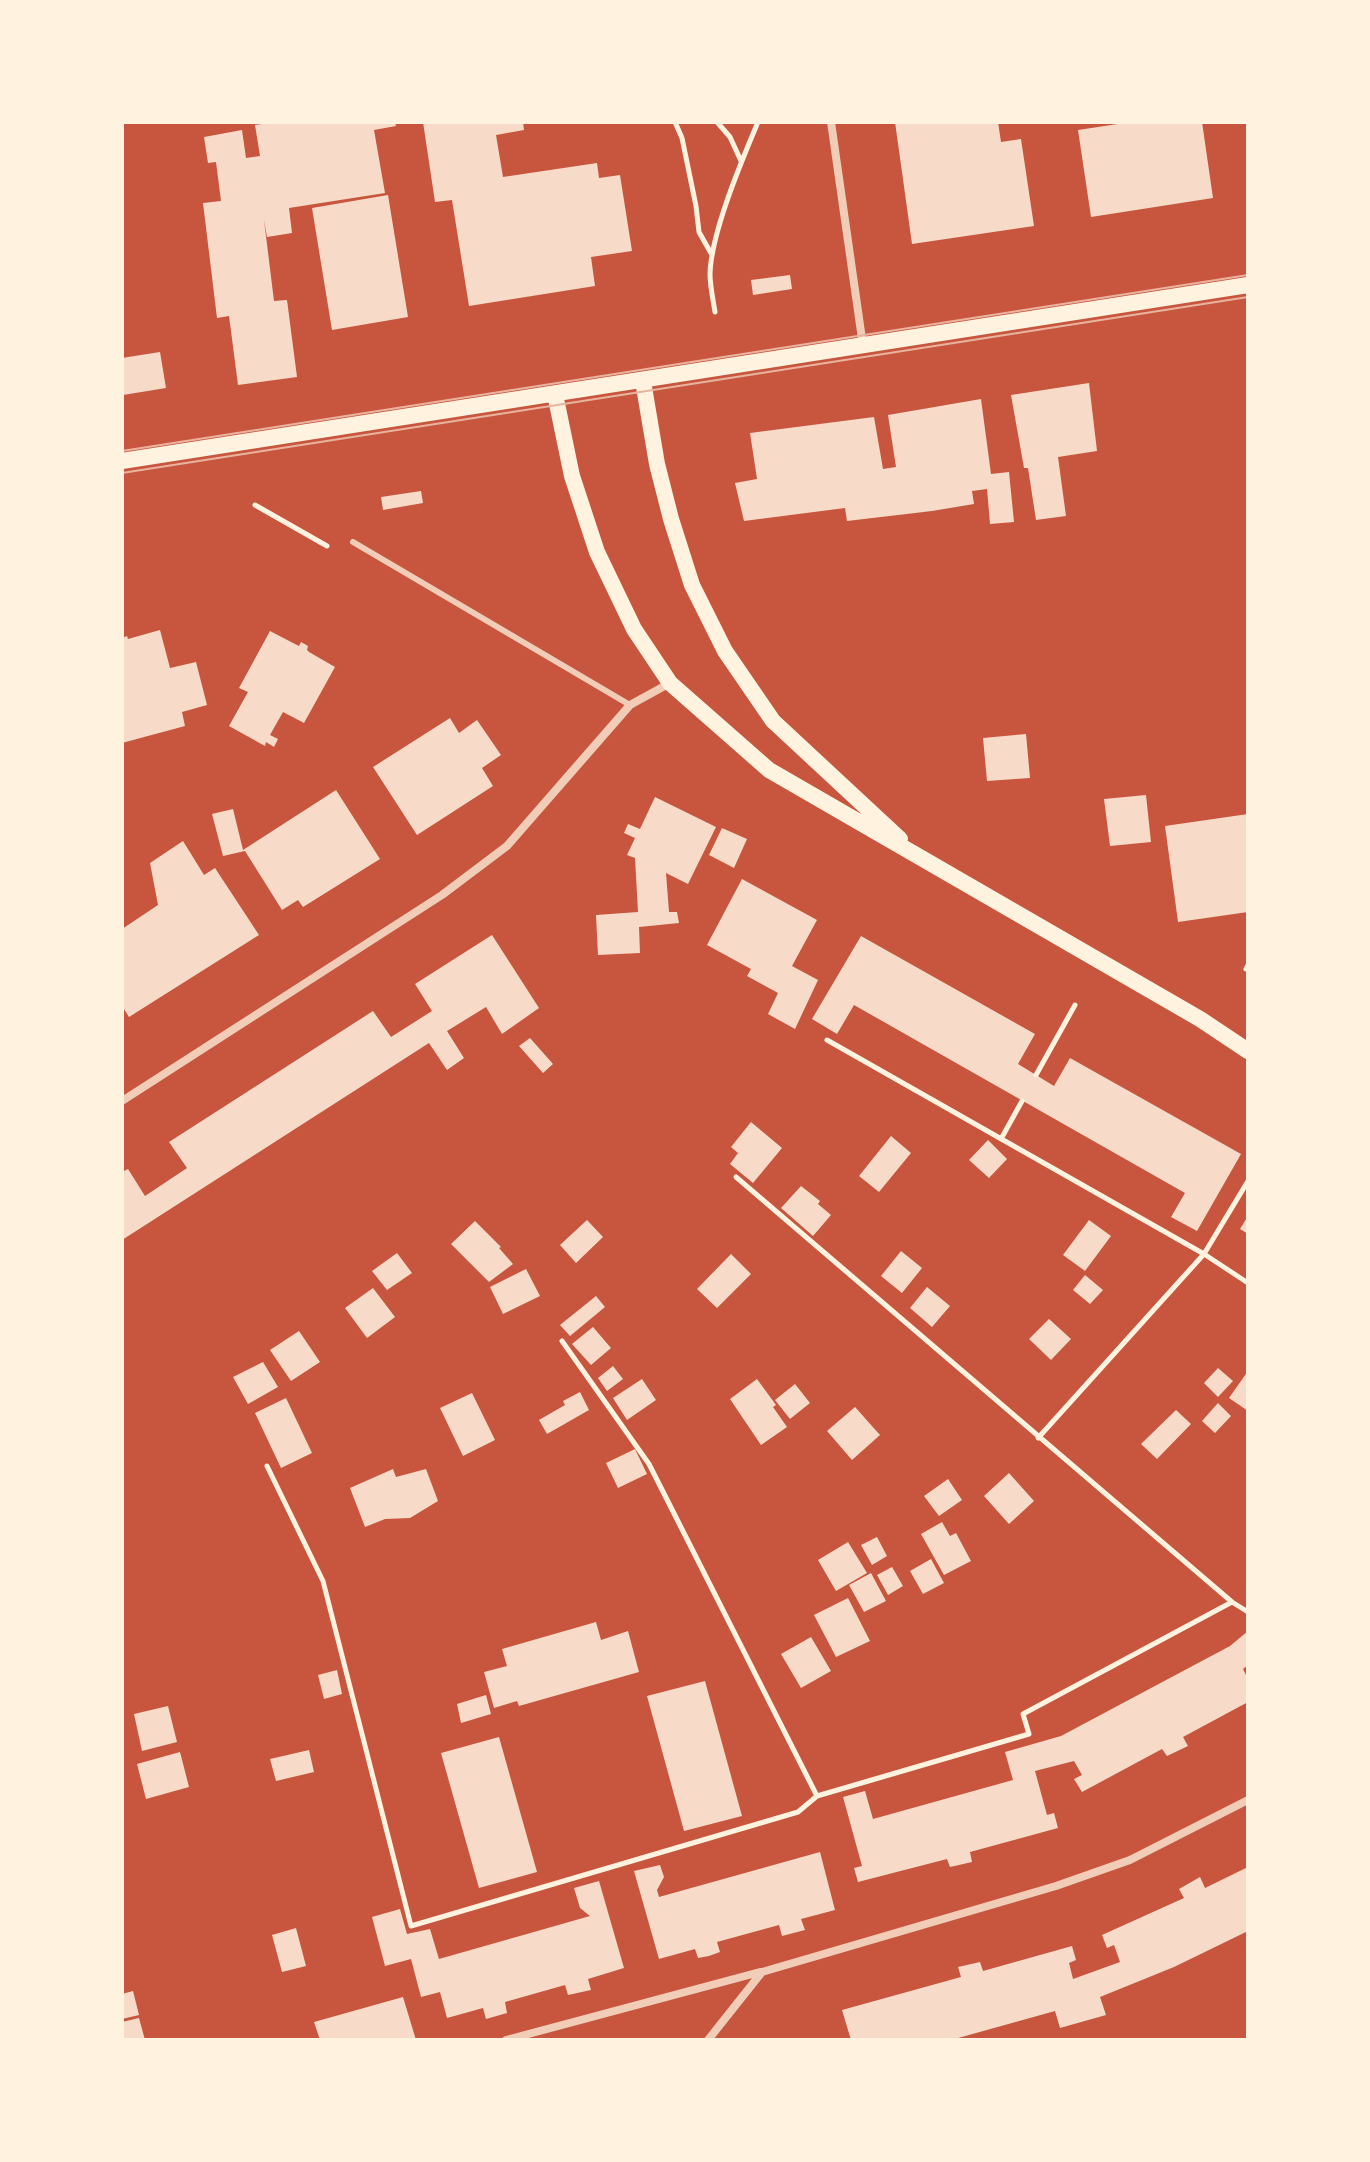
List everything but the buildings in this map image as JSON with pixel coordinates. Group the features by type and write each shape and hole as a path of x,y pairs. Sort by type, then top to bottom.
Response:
{"main road":[{"path":"122,461 1248,285"},
{"path":"643,381 657,464 671,519 692,585 725,651 773,721 922,859"},
{"path":"555,394 572,476 597,552 634,629 670,683 769,770 1200,1019 1248,1051"}],"street":[{"path":"831,122 863,347"},
{"path":"122,1101 442,895 507,846 630,705 670,683"},
{"path":"506,2040 762,1972 1056,1886 1130,1860 1248,1800"},
{"path":"708,2040 762,1972"}],"lane":[{"path":"353,542 630,705"}],"path":[{"path":"675,122 682,138 699,232 713,256"},
{"path":"717,122 730,137 741,162"},
{"path":"715,312 710,274 713,256 741,162 758,122"},
{"path":"255,505 345,556 353,542"},
{"path":"1036,1075 1075,1005"},
{"path":"827,1040 1204,1254 1248,1283"},
{"path":"1001,1139 1022,1101"},
{"path":"736,1177 1038,1438 1232,1602 1248,1612"},
{"path":"1038,1438 1204,1254 1248,1181"},
{"path":"562,1341 649,1464 817,1796"},
{"path":"267,1466 323,1581 411,1926 798,1812 817,1796 1029,1734 1023,1714 1232,1602"}],"tram line":[{"path":"122,451 1248,275"},
{"path":"122,473 1248,297"}]}
